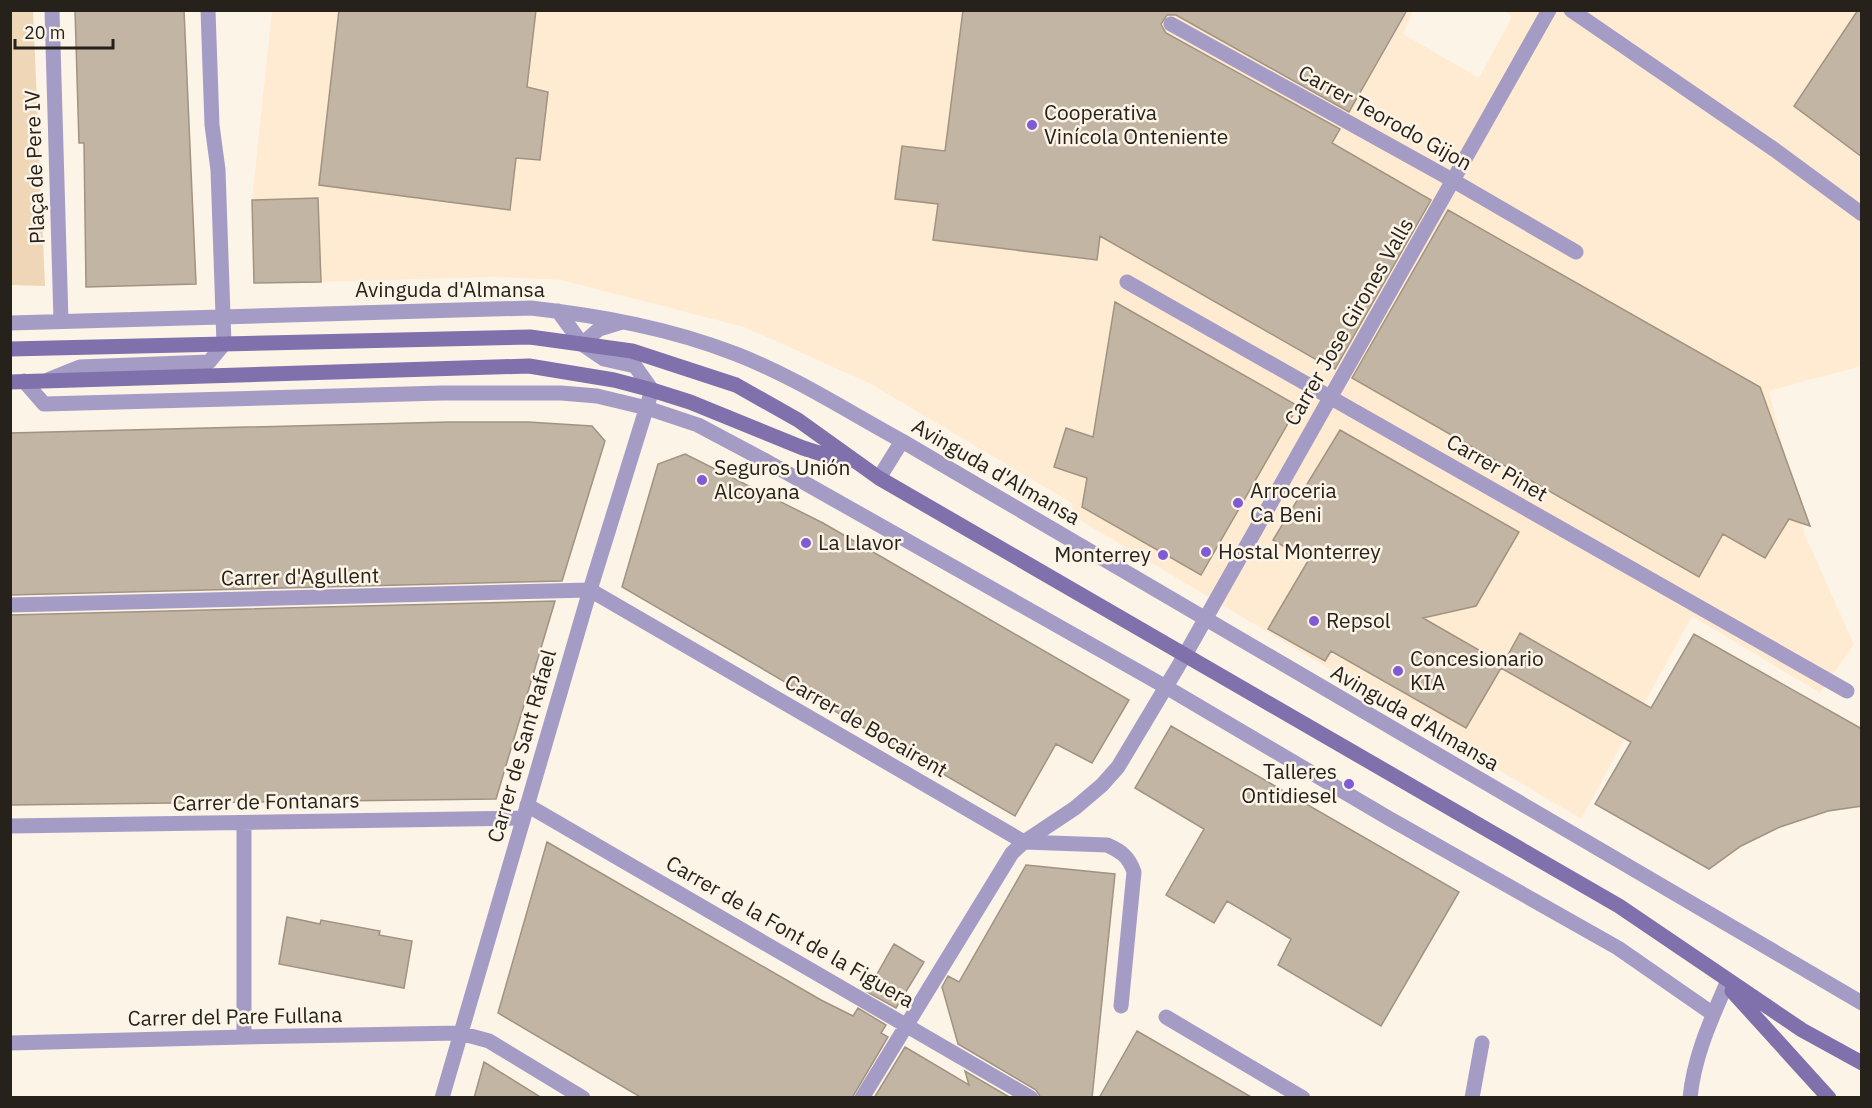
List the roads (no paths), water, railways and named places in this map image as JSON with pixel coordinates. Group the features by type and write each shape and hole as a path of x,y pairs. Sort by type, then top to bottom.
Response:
{"street":[{"name":"Plaça de Pere IV","path":"52,10 61,321"},
{"path":"50,379 80,367 209,362 224,344 218,170 212,125 208,10"},
{"name":"Carrer Jose Girones Valls","path":"862,1098 1009,858 1024,842 1074,808 1118,767 1206,619 1549,10"},
{"path":"1571,10 1775,150 1862,214"},
{"name":"Carrer Teorodo Gijon","path":"1171,24 1454,181 1576,252"},
{"name":"Carrer Pinet","path":"1126,282 1847,692"},
{"name":"Avinguda d'Almansa","path":"10,323 223,315 531,308 658,328 736,354 781,375 902,441 1862,1003"},
{"path":"558,311 582,344 604,359 635,366 652,390"},
{"path":"582,344 599,329 625,321"},
{"path":"10,349 530,337 632,351 736,385 798,420 879,478 1619,906 1662,934 1722,980 1802,1030 1862,1063"},
{"path":"17,381 529,366 614,380 652,390 690,402 802,448 861,467"},
{"path":"17,381 44,404 442,393 561,393 597,396 647,408 698,425 766,461 1166,687 1390,819 1618,948 1713,1014"},
{"name":"Carrer de Sant Rafael","path":"442,1098 524,811 652,390"},
{"path":"879,478 902,441"},
{"name":"Carrer d'Agullent","path":"10,605 590,590"},
{"name":"Carrer de Bocairent","path":"590,590 1024,842 1107,845 1118,849 1131,861 1134,872 1121,1006"},
{"name":"Carrer de Fontanars","path":"10,826 244,823 524,811"},
{"name":"Carrer de la Font de la Figuera","path":"524,811 906,1024 1031,1098"},
{"path":"244,823 244,1037"},
{"path":"1690,1098 1697,1059 1722,980"},
{"path":"1722,980 1829,1098"},
{"path":"1166,1017 1303,1098"},
{"name":"Carrer del Pare Fullana","path":"10,1043 460,1034 489,1041 583,1098"},
{"path":"1472,1098 1482,1043"}],"place":[{"name":"Cooperativa Vinícola Onteniente","path":"1032,125"},
{"name":"Seguros Unión Alcoyana","path":"702,480"},
{"name":"Arroceria Ca Beni","path":"1238,503"},
{"name":"La Llavor","path":"806,543"},
{"name":"Hostal Monterrey","path":"1206,552"},
{"name":"Monterrey","path":"1163,555"},
{"name":"Repsol","path":"1314,621"},
{"name":"Concesionario KIA","path":"1398,671"},
{"name":"Talleres Ontidiesel","path":"1349,784"}]}
